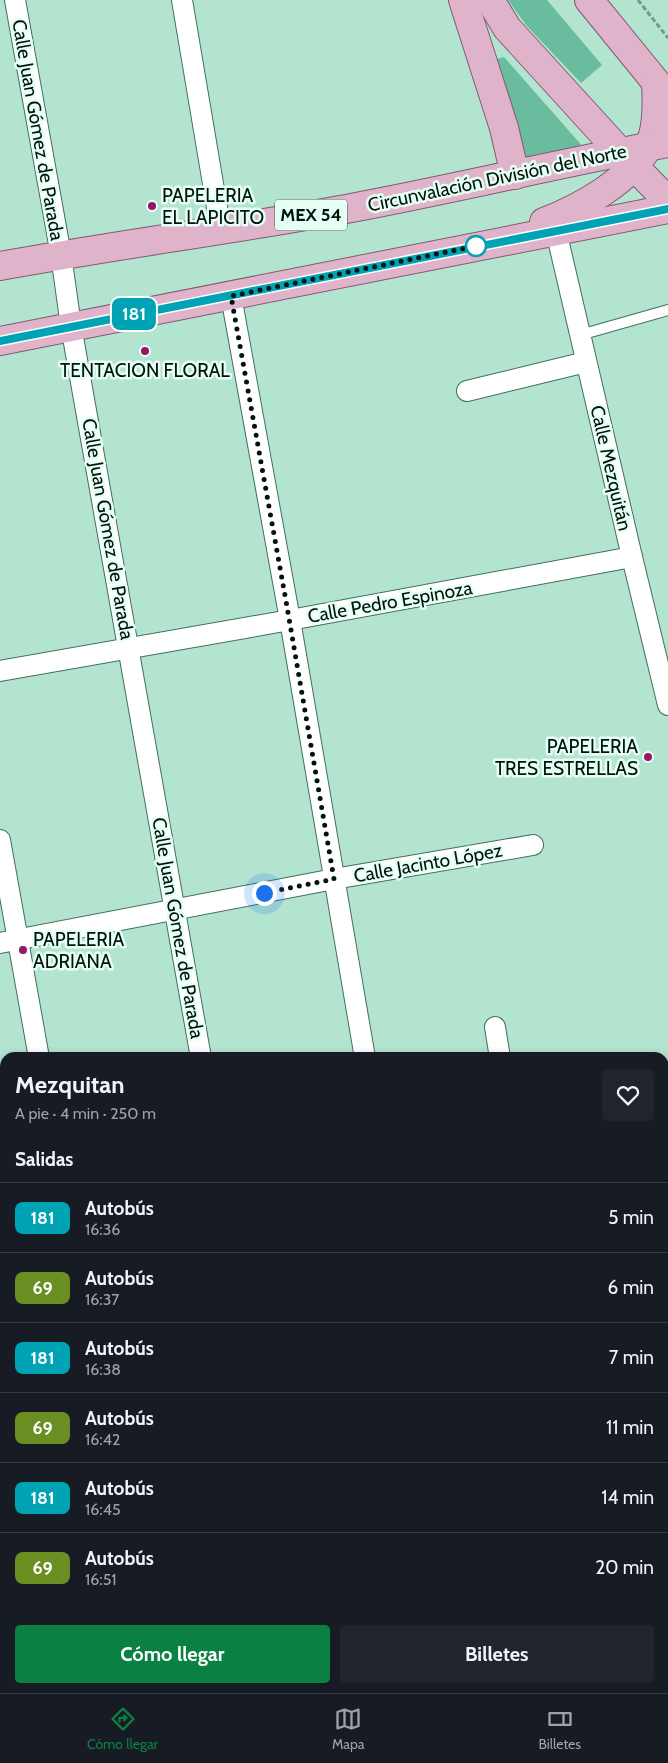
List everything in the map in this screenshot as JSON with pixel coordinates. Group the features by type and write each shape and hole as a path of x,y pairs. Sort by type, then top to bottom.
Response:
{"main road":[{"path":"463,0 504,128 515,175"},
{"path":"490,0 507,28 642,152 668,201"},
{"path":"476,246 567,214 608,189 642,152 656,115 662,90 588,0"},
{"name":"Circunvalación División del Norte","path":"0,266 348,209 515,175 642,152"},
{"path":"0,341 668,209"}],"street":[{"name":"Calle Juan Gómez de Parada","path":"16,0 61,255 71,326 199,1052"},
{"path":"182,0 221,231"},
{"name":"Calle Mezquitán","path":"556,230 668,705"},
{"path":"231,296 290,620 364,1052"},
{"path":"467,391 586,362"},
{"name":"Calle Pedro Espinoza","path":"0,671 632,557"},
{"path":"0,840 9,941 37,1052"},
{"name":"Calle Jacinto López","path":"9,941 334,879 532,845"},
{"path":"495,1027 499,1052"}],"lane":[{"path":"580,335 668,310"}],"path":[{"path":"638,0 668,38"}],"green space":[{"path":"508,0 547,0 602,65 581,83 526,25"},
{"path":"504,57 584,148 521,159 489,61"}],"bus line":[{"name":"181","path":"0,341 668,209"}],"place":[{"name":"PAPELERIA EL LAPICITO","path":"152,206"},
{"name":"TENTACION FLORAL","path":"145,351"},
{"name":"PAPELERIA TRES ESTRELLAS","path":"648,757"},
{"name":"PAPELERIA ADRIANA","path":"23,950"}],"route":[{"path":"264,893 334,879 231,296 476,246"}]}
